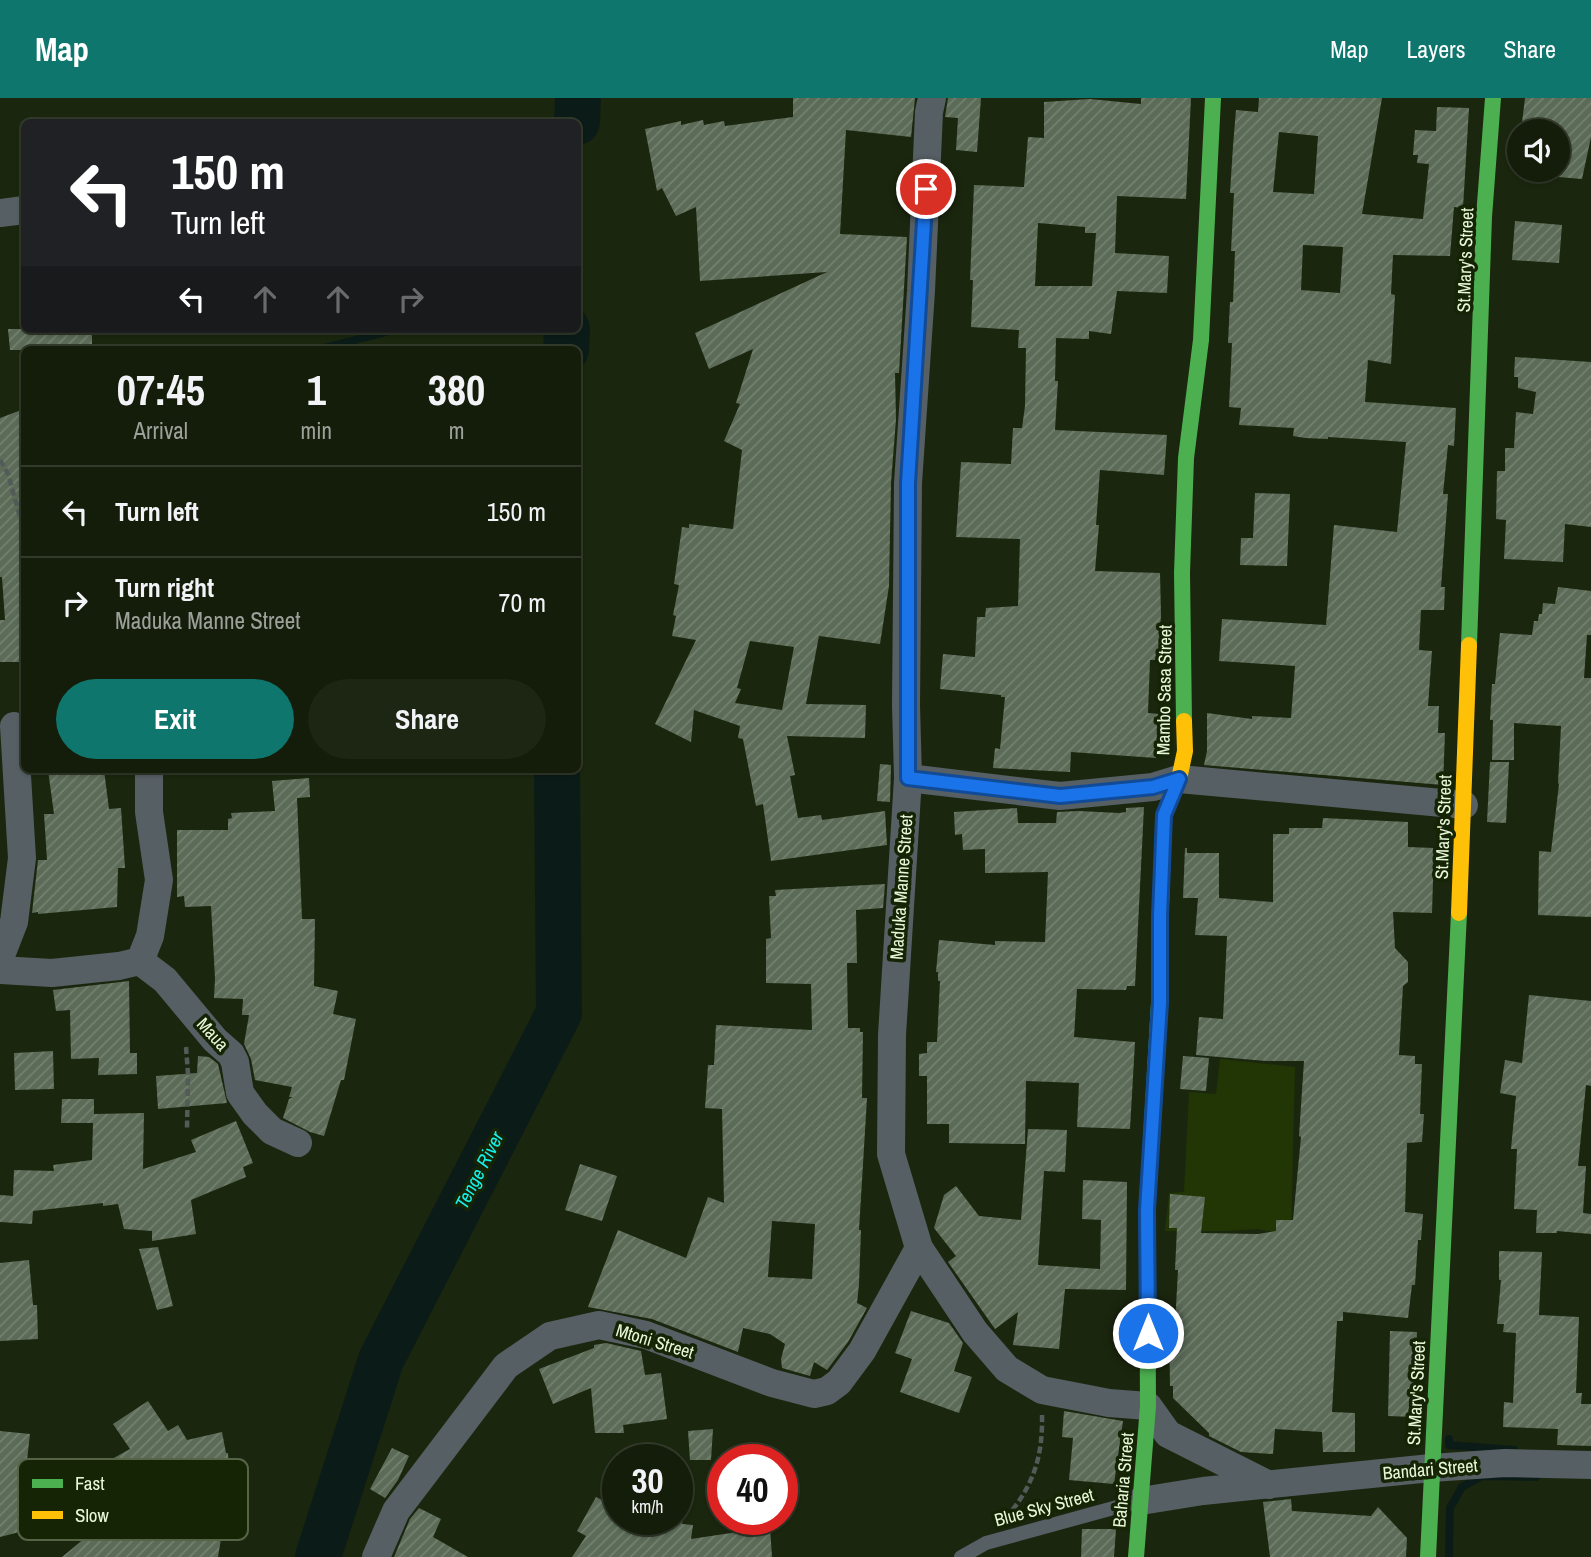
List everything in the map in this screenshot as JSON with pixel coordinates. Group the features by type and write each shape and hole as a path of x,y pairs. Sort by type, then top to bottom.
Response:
{"street":[{"name":"Maduka Manne Street","path":"932,98 929,112 921,291 908,483 908,778 892,1035 891,1154 919,1248 975,1332 1007,1368 1042,1390 1109,1403 1148,1406"},
{"name":"Mambo Sasa Street","path":"1148,1406 1147,1210 1160,1003 1164,815 1179,779 1185,751 1182,573 1186,458 1202,340 1213,98"},
{"name":"St.Mary's Street","path":"1428,1557 1464,806 1484,217 1493,98"},
{"path":"0,213 21,210"},
{"path":"0,958 14,922 22,858 13,726"},
{"path":"0,970 52,973 119,967 140,961 150,936 159,880 149,812 149,773"},
{"path":"908,778 1060,796 1153,787 1179,779 1464,806"},
{"name":"Maua","path":"140,961 165,979 215,1040 231,1054 244,1101 272,1130 298,1143"},
{"name":"Mtoni Street","path":"376,1557 396,1511 506,1366 550,1336 599,1325 646,1335 772,1383 814,1394 828,1391 839,1382 862,1350 919,1248"},
{"path":"1148,1406 1168,1434 1269,1485"},
{"name":"Baharia Street","path":"1136,1557 1148,1406"},
{"name":"Bandari Street","path":"1141,1501 1203,1491 1431,1468 1505,1463 1591,1465"}],"lane":[{"name":"Blue Sky Street","path":"961,1557 986,1543 1141,1501"}],"path":[{"path":"0,460 8,474 21,520"},
{"path":"187,1128 188,1074 185,1050 194,1012"},
{"path":"986,1543 1018,1504 1038,1468 1043,1434 1042,1390"}],"shaded area":[{"path":"1220,1059 1295,1067 1291,1235 1257,1229 1165,1231 1169,1193 1184,1192 1189,1092 1216,1094"}],"building":[{"path":"793,98 915,98 911,137 846,130 840,234 907,237 899,373 895,373 896,419 891,483 889,586 880,644 819,636 806,704 866,705 865,738 787,736 795,775 790,776 798,818 821,815 822,820 885,811 887,845 771,861 763,804 756,806 743,739 738,738 740,726 694,710 691,742 655,724 696,640 672,636 679,585 674,584 682,527 689,528 689,524 733,529 742,450 724,441 740,404 736,403 753,349 709,369 695,333 827,272 700,281 696,207 676,216 662,188 657,191 645,129 681,121 681,125 703,120 704,125 724,121 725,126 793,117","holes":["750,641 794,647 782,710 735,703 741,689 737,688"]},
{"path":"948,98 981,98 977,152 956,150 958,118 945,117"},
{"path":"1141,98 1191,98 1186,199 1117,196 1115,253 1169,256 1167,293 1117,291 1111,334 1089,331 1089,339 1056,338 1055,381 1058,381 1055,430 1167,435 1164,475 1100,470 1096,525 1099,525 1095,571 1160,573 1158,660 1150,660 1148,713 1159,714 1156,758 1071,752 1070,772 993,768 995,748 1000,749 1005,697 940,689 943,654 975,657 977,617 985,617 986,608 1018,606 1020,539 956,537 961,462 1011,464 1013,428 1022,428 1025,406 1026,348 1018,348 1019,330 971,327 974,185 1024,187 1028,137 1044,138 1044,102 1090,99 1141,104","holes":["1038,223 1085,227 1085,233 1096,233 1092,286 1035,286"]},
{"path":"1259,98 1382,98 1362,214 1423,219 1429,164 1417,163 1418,155 1413,155 1415,130 1436,131 1437,107 1469,108 1463,208 1454,207 1450,256 1393,255 1391,294 1395,295 1391,364 1368,360 1365,402 1456,408 1454,446 1448,445 1443,494 1448,494 1441,587 1445,587 1444,610 1421,610 1419,650 1432,651 1428,706 1439,706 1438,733 1445,733 1443,785 1204,765 1207,751 1207,713 1252,719 1252,716 1291,718 1295,666 1219,661 1222,619 1326,625 1334,525 1397,532 1406,442 1293,436 1294,428 1239,425 1241,408 1229,407 1232,343 1228,343 1235,251 1231,251 1234,193 1230,193 1236,110 1258,112","holes":["1279,132 1318,136 1314,194 1273,192","1303,245 1343,247 1340,293 1301,290"]},
{"path":"1525,98 1591,98 1591,137 1582,179 1570,178 1570,119 1522,119"},
{"path":"1515,221 1562,225 1559,263 1512,260"},
{"path":"8,329 21,329 21,333 92,333 92,346 21,346 21,350 10,350"},
{"path":"1515,357 1591,362 1591,527 1565,524 1563,562 1504,559 1506,520 1496,519 1497,471 1505,471 1505,448 1514,448 1516,412 1533,414 1536,392 1518,388 1518,377 1514,377"},
{"path":"21,410 21,662 0,662 0,620 5,620 0,577 0,418"},
{"path":"1255,493 1290,494 1287,566 1240,565 1241,538 1253,538"},
{"path":"1558,587 1591,591 1591,635 1587,635 1584,678 1591,678 1591,917 1538,915 1539,851 1551,852 1559,784 1561,726 1514,723 1514,760 1492,760 1492,684 1495,684 1500,633 1532,635 1534,621 1538,621 1539,614 1542,614 1543,603 1555,604"},
{"path":"1490,762 1509,762 1506,823 1487,822"},
{"path":"880,764 891,765 890,802 877,801"},
{"path":"48,773 104,773 109,809 121,808 125,868 118,868 117,907 32,913 38,860 47,860 44,814 54,814"},
{"path":"309,778 310,797 297,798 302,919 315,919 314,986 338,991 333,1014 356,1019 344,1080 341,1080 324,1136 283,1118 289,1099 293,1097 289,1097 292,1087 255,1080 251,1059 244,1044 249,1015 242,1015 243,999 214,998 211,906 185,907 184,896 177,897 177,830 228,830 231,813 275,811 272,781"},
{"path":"1144,807 1135,986 1127,986 1126,990 1077,989 1074,1037 1135,1042 1130,1129 1077,1127 1079,1083 1026,1081 1025,1144 949,1143 949,1124 927,1124 927,1076 919,1076 919,1054 927,1053 927,1042 937,1042 940,981 936,972 939,940 995,945 995,941 1045,942 1048,872 985,873 985,849 963,850 962,834 955,835 954,812 1017,808 1018,823 1056,823 1057,812 1119,813 1126,812 1126,808"},
{"path":"1323,818 1408,822 1408,847 1434,848 1432,913 1393,912 1395,948 1408,962 1408,982 1403,986 1399,1055 1415,1056 1415,1064 1422,1064 1422,1142 1407,1143 1405,1212 1423,1214 1421,1240 1418,1240 1415,1285 1412,1285 1408,1318 1343,1312 1343,1321 1337,1321 1332,1412 1355,1413 1355,1452 1323,1452 1322,1432 1275,1429 1273,1454 1241,1452 1209,1436 1173,1398 1173,1386 1170,1386 1169,1325 1175,1325 1178,1270 1175,1270 1177,1228 1169,1228 1170,1194 1205,1197 1201,1233 1258,1234 1276,1231 1276,1220 1293,1220 1301,1137 1304,1061 1266,1061 1196,1055 1199,1017 1223,1019 1227,936 1195,935 1198,898 1183,898 1185,848 1187,853 1219,853 1219,898 1273,902 1273,834 1289,834 1289,828 1322,828"},
{"path":"885,884 883,908 856,910 857,963 847,963 848,1028 860,1028 860,1032 863,1032 862,1098 867,1098 857,1303 867,1308 848,1342 827,1370 814,1362 810,1376 782,1368 781,1359 785,1344 770,1334 743,1328 738,1352 652,1319 588,1307 618,1230 686,1258 708,1197 724,1203 722,1109 705,1108 708,1065 714,1065 716,1025 812,1030 811,984 766,983 766,939 771,938 769,896 776,896 775,890","holes":["772,1221 815,1224 812,1279 768,1277"]},
{"path":"129,981 130,1053 137,1053 137,1074 98,1075 99,1058 71,1059 70,1010 56,1011 53,990"},
{"path":"1529,995 1591,1001 1591,1086 1586,1085 1578,1166 1586,1166 1583,1213 1591,1214 1591,1234 1557,1231 1536,1233 1537,1210 1514,1209 1517,1149 1511,1149 1516,1096 1500,1093 1505,1060 1522,1063"},
{"path":"53,1051 54,1089 15,1090 14,1053"},
{"path":"198,1056 209,1057 218,1064 227,1103 158,1109 156,1076 197,1073"},
{"path":"1183,1056 1209,1058 1206,1091 1180,1089"},
{"path":"62,1099 94,1099 94,1114 144,1113 143,1169 196,1152 191,1140 236,1121 253,1163 243,1167 246,1177 191,1200 196,1234 152,1241 152,1231 124,1229 118,1204 103,1206 103,1203 33,1211 32,1224 0,1222 0,1195 13,1196 14,1170 54,1171 53,1165 92,1160 93,1123 61,1123"},
{"path":"1028,1129 1067,1130 1065,1172 1044,1171 1038,1265 1100,1269 1101,1220 1082,1219 1083,1180 1127,1182 1126,1290 1065,1289 1059,1349 1013,1345 1018,1312 995,1329 948,1262 956,1256 934,1228 944,1195 956,1186 979,1216 1021,1220"},
{"path":"580,1164 617,1176 602,1221 565,1210"},
{"path":"158,1247 173,1306 157,1310 139,1249"},
{"path":"1499,1251 1542,1252 1539,1315 1579,1317 1576,1393 1582,1393 1581,1404 1591,1404 1591,1446 1557,1445 1558,1429 1503,1427 1504,1402 1513,1403 1516,1333 1503,1332 1504,1324 1497,1324 1501,1280"},
{"path":"29,1260 33,1305 37,1305 38,1339 0,1341 0,1263"},
{"path":"911,1311 949,1323 963,1343 954,1371 972,1377 959,1413 900,1392 912,1359 895,1353"},
{"path":"1390,1331 1417,1332 1413,1417 1388,1416"},
{"path":"606,1343 641,1351 645,1375 661,1373 667,1419 623,1425 624,1433 595,1433 591,1388 553,1404 539,1369 594,1348 594,1345"},
{"path":"148,1401 168,1431 178,1425 187,1440 222,1432 228,1459 112,1459 130,1449 113,1424"},
{"path":"1064,1411 1123,1421 1114,1484 1069,1480 1073,1438 1062,1437"},
{"path":"713,1429 712,1444 707,1444 707,1460 693,1460 693,1444 689,1444 688,1431"},
{"path":"0,1431 30,1434 27,1459 18,1459 18,1532 0,1537"},
{"path":"392,1448 409,1456 398,1480 385,1498 370,1489"},
{"path":"596,1497 602,1500 602,1535 692,1535 691,1539 717,1535 771,1535 772,1557 572,1557 586,1536 577,1531"},
{"path":"1291,1499 1292,1511 1371,1516 1378,1507 1407,1538 1406,1557 1270,1557 1263,1502"},
{"path":"419,1508 441,1519 433,1537 468,1557 394,1557 410,1519"},
{"path":"1082,1529 1116,1529 1114,1557 1081,1557"},
{"path":"83,1540 221,1540 218,1557 62,1557"}],"waterway":[{"name":"Tenge River","path":"577,119 578,98"},
{"path":"332,346 382,333"},
{"name":"Tenge River","path":"566,346 567,333"},
{"path":"0,525 21,521"},
{"name":"Tenge River","path":"318,1557 381,1360 559,1013 557,773"},
{"path":"1449,1439 1449,1445 1514,1450"},
{"path":"1449,1557 1450,1508 1462,1487 1482,1476 1536,1477"}],"traffic: fast":[{"path":"1184,721 1182,573 1186,458 1201,340 1213,98"},
{"path":"1469,645 1484,217 1493,98"},
{"path":"1428,1557 1459,913"},
{"path":"1136,1557 1148,1406 1147,1210 1159,1003 1160,934"}],"traffic: slow":[{"path":"1459,913 1469,645"},
{"path":"1160,934 1164,815 1179,779 1185,751 1184,721"}],"route":[{"path":"926,189 908,483 908,778 1060,796 1153,787 1179,779 1164,815 1160,1003 1147,1210 1148,1333"}]}
